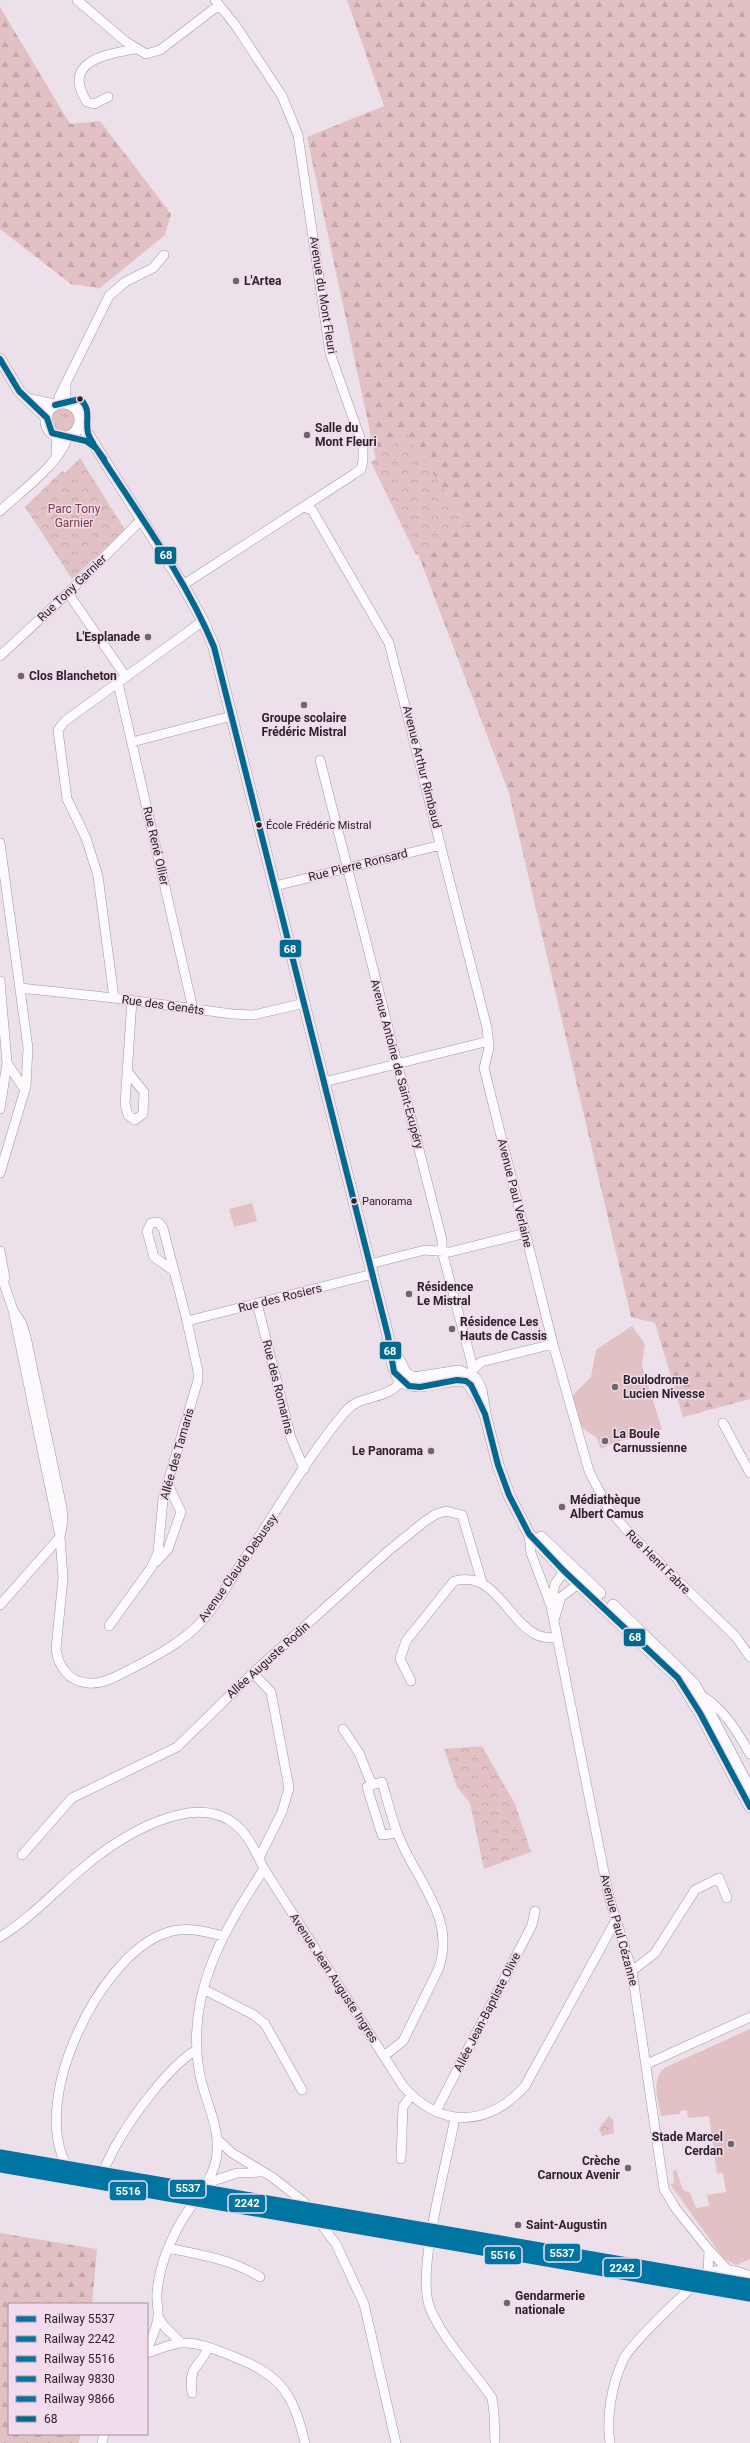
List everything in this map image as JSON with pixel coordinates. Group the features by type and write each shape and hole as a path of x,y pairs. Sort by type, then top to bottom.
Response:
{"main road":[{"path":"0,359 19,391 47,418"},
{"path":"28,399 76,408 80,422 183,585 203,621 214,647 372,1269 388,1336 394,1372 404,1378 409,1386 420,1387 457,1380 469,1375 475,1378 482,1389 485,1414 498,1465 509,1495 529,1534 688,1677 701,1695 750,1790"},
{"path":"60,404 49,411 47,418 49,429 65,436 94,445"},
{"path":"65,436 76,432 80,422"},
{"path":"523,1521 567,1567"},
{"path":"582,1581 684,1687 700,1713 749,1805"}],"street":[{"path":"77,0 136,49 146,54 160,50 217,2"},
{"name":"Avenue du Mont Fleuri","path":"183,585 309,506 361,469 363,446 330,353 301,158 293,120 282,96 217,2"},
{"path":"108,97 94,104 87,102 78,84 81,72 88,63 98,57 136,49"},
{"path":"60,404 66,383 109,296 125,282 153,268 164,255"},
{"path":"0,511 56,458 65,436"},
{"name":"Avenue Arthur Rimbaud","path":"309,506 389,643 442,845 489,1041"},
{"name":"Rue Tony Garnier","path":"0,656 68,593 142,519"},
{"path":"68,593 122,680"},
{"path":"114,998 98,876 86,838 67,800 57,735 60,725 203,621"},
{"name":"Rue René Ollier","path":"122,680 129,729 193,1009"},
{"path":"132,742 232,716"},
{"name":"Avenue Antoine de Saint-Exupéry","path":"320,760 442,1240 442,1251 469,1375"},
{"path":"0,844 28,1048 25,1090 16,1115 0,1173"},
{"name":"Rue Pierre Ronsard","path":"275,886 442,845"},
{"path":"0,981 7,1063 0,1109"},
{"name":"Rue des Genêts","path":"20,988 253,1015 305,1003"},
{"path":"127,1071 132,1000"},
{"path":"324,1082 489,1041"},
{"name":"Avenue Paul Verlaine","path":"489,1041 484,1068 553,1344 584,1455"},
{"path":"478,1044 484,1068"},
{"path":"7,1063 25,1090"},
{"path":"0,1113 16,1115"},
{"name":"Allée des Tamaris","path":"109,1626 151,1568 158,1553 163,1499 198,1380 198,1371 187,1321 162,1224 158,1222 151,1223 147,1231 154,1256 174,1271"},
{"name":"Rue des Rosiers","path":"187,1321 257,1304 372,1269 426,1250 452,1251 526,1232"},
{"path":"437,1260 442,1251"},
{"name":"Avenue Claude Debussy","path":"0,1252 56,1527 60,1537 63,1578 56,1649 58,1660 70,1676 79,1681 94,1684 133,1668 168,1647 200,1622 304,1469 326,1434 347,1409 359,1402 392,1390 404,1378"},
{"name":"Avenue Claude Debussy","path":"0,1272 6,1286"},
{"name":"Rue des Romarins","path":"257,1304 291,1438 304,1469"},
{"path":"469,1375 481,1362 553,1344"},
{"path":"723,1423 750,1473"},
{"name":"Rue Henri Fabre","path":"584,1455 598,1492 615,1519 736,1637 750,1657"},
{"path":"151,1568 168,1549 181,1512 167,1482"},
{"name":"Allée Auguste Rodin","path":"22,1855 72,1798 177,1747 253,1673 387,1552 436,1514 446,1511 462,1515 482,1582"},
{"name":"Avenue Paul Cézanne","path":"529,1534 531,1553 551,1606 608,1893 632,1971 647,2064 664,2189 676,2209 709,2250 727,2269"},
{"path":"0,1604 60,1537"},
{"name":"Avenue Paul Cézanne","path":"551,1606 555,1584 567,1567"},
{"path":"411,1681 400,1659 406,1642 454,1582 470,1578 482,1582 534,1634 557,1638"},
{"path":"553,1622 561,1597 582,1581"},
{"path":"253,1673 271,1692 289,1788 282,1812 259,1858"},
{"path":"701,1695 718,1707 727,1718 750,1754"},
{"path":"700,1713 707,1718 720,1716 727,1718"},
{"path":"343,1729 359,1753 372,1785"},
{"path":"384,2056 403,2041 438,1970 444,1948 443,1932 438,1912 397,1833 382,1782 367,1787 382,1835 397,1833"},
{"name":"Avenue Jean Auguste Ingres","path":"0,1937 85,1866 133,1834 162,1820 184,1813 204,1813 227,1819 246,1836 264,1869 403,2086 411,2095 436,2111 455,2118 491,2113 504,2107 526,2086 616,1920"},
{"path":"148,2349 158,2317 157,2292 168,2248 194,2198 207,2183 217,2154 217,2138 200,2080 196,2050 197,2028 203,1989 223,1936 264,1869"},
{"path":"632,1971 656,1953 695,1890 719,1878 727,1898"},
{"name":"Allée Jean-Baptiste Olive","path":"436,2111 532,1925 535,1911"},
{"path":"196,2050 181,2059 131,2121 114,2147 102,2174 93,2180 77,2179 63,2162 57,2135 55,2109 62,2075 75,2039 94,2005 116,1969 146,1942 166,1933 186,1929 223,1936"},
{"path":"203,1989 254,2015 265,2024 302,2090"},
{"path":"647,2064 750,2017"},
{"path":"401,2159 403,2086"},
{"path":"403,2107 411,2095"},
{"path":"455,2118 430,2246 426,2271 426,2289 430,2306 437,2323 492,2398 495,2443"},
{"path":"217,2138 232,2153 283,2184 315,2214 336,2244 364,2304 396,2443"},
{"path":"207,2183 237,2173 263,2172"},
{"path":"168,2248 221,2259 243,2266 260,2277"},
{"path":"708,2273 709,2250"},
{"path":"610,2443 608,2427 610,2405 624,2358 658,2320 708,2273 727,2269 750,2276"},
{"path":"158,2317 164,2326 182,2343"},
{"path":"148,2352 182,2343 208,2346 245,2361 273,2376 294,2405 305,2443"},
{"path":"192,2394 193,2368 205,2354 208,2346"}],"green space":[{"path":"347,0 750,0 750,1399 683,1417 655,1323 631,1317 509,793 404,517 377,464 307,137 384,106"},
{"path":"0,7 70,124 100,121 171,214 165,235 100,288 71,284 0,229"},
{"path":"63,408 72,412 76,421 72,430 63,434 54,430 50,421 54,412"},
{"path":"407,435 468,525 416,555 371,462"},
{"name":"Parc Tony Garnier","path":"80,458 125,530 72,579 25,507 62,471 65,473"},
{"path":"252,1203 257,1221 234,1227 229,1209"},
{"name":"Boulodrome Lucien Nivesse","path":"632,1326 645,1344 642,1366 662,1429 610,1444 601,1449 597,1438 580,1426 572,1396 591,1377 596,1350"},
{"path":"482,1746 515,1804 531,1852 484,1869 470,1803 457,1787 444,1749"},
{"name":"Stade Marcel Cerdan","path":"750,2029 750,2259 736,2265 724,2259 670,2184 674,2183 673,2171 676,2170 683,2190 690,2193 696,2208 709,2206 707,2195 726,2192 723,2173 717,2174 709,2116 688,2118 687,2110 680,2111 680,2114 661,2116 656,2091 660,2073 664,2068"},
{"path":"609,2116 613,2120 614,2133 602,2136 599,2128"},
{"path":"0,2233 97,2249 92,2303 8,2303 8,2435 80,2435 79,2443 0,2443"}],"rail line":[{"name":"9866","path":"1,2153 750,2282"},
{"name":"5537","path":"0,2156 750,2285"},
{"name":"2242","path":"0,2161 750,2290"},
{"name":"9830","path":"0,2164 749,2293"},
{"name":"5516","path":"0,2169 749,2298"}],"transit line":[{"name":"68","path":"0,359 19,391 47,418"},
{"name":"68","path":"55,405 80,399 84,403 87,411 87,428 90,438 174,569 202,620 214,647 388,1336 394,1372 409,1386 420,1387 457,1380 466,1381 471,1385 485,1414 498,1465 509,1495 529,1534 564,1571 678,1678 700,1713 750,1807"},
{"name":"68","path":"47,418 52,433 86,441 96,448 104,459"}],"place":[{"name":"L'Artea","path":"236,281"},
{"name":"Salle du Mont Fleuri","path":"307,435"},
{"name":"L'Esplanade","path":"148,637"},
{"name":"Clos Blancheton","path":"21,676"},
{"name":"Groupe scolaire Frédéric Mistral","path":"304,705"},
{"name":"École Frédéric Mistral","path":"259,825"},
{"name":"Panorama","path":"354,1201"},
{"name":"Résidence Le Mistral","path":"409,1294"},
{"name":"Résidence Les Hauts de Cassis","path":"452,1329"},
{"name":"Boulodrome Lucien Nivesse","path":"615,1387"},
{"name":"La Boule Carnussienne","path":"605,1441"},
{"name":"Le Panorama","path":"431,1451"},
{"name":"Médiathèque Albert Camus","path":"562,1507"},
{"name":"Stade Marcel Cerdan","path":"731,2144"},
{"name":"Crèche Carnoux Avenir","path":"628,2168"},
{"name":"Saint-Augustin","path":"518,2225"},
{"name":"Gendarmerie nationale","path":"507,2303"}]}
